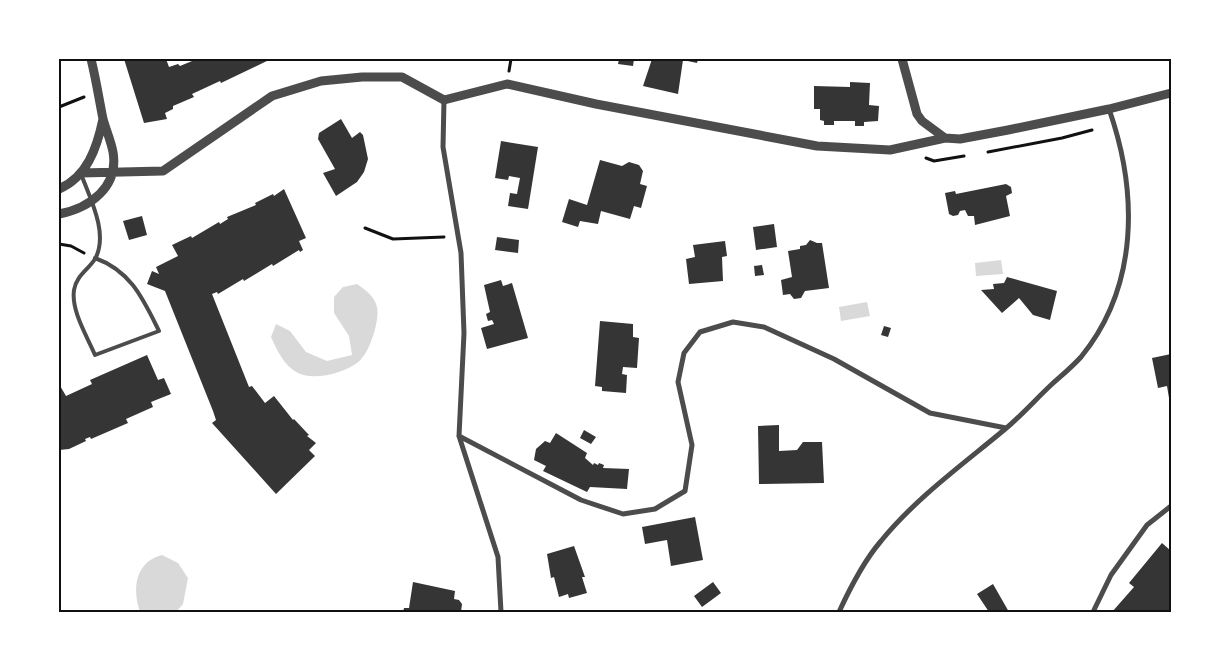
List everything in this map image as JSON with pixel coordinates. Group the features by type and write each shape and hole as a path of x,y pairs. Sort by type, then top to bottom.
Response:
{"street":[{"path":"59,214 70,212 91,201 105,189 114,172 112,146 103,119 99,88 91,59"},
{"path":"902,59 917,114 922,121 945,138"},
{"path":"81,173 163,171 272,96 321,81 362,77 402,77 444,100 507,84 596,104 817,146 890,150 945,138 960,139 1110,109 1171,93"},
{"path":"444,100 443,147 459,236 464,333 459,436 498,556 501,612"},
{"path":"839,612 851,587 880,541 922,498 1006,428 1081,357 1101,326 1117,294 1124,269 1130,219 1127,180 1110,109"},
{"path":"59,189 72,182 81,173 94,154 103,119"},
{"path":"459,436 581,500 624,514 655,510 684,492 692,445 678,382 684,353 700,332 733,322 764,327 834,359 930,413 1006,428"},
{"path":"1093,612 1111,574 1147,525 1171,506"}],"lane":[{"path":"81,173 98,218 100,236 95,258 79,277 74,289 74,304 95,355 159,332 139,290 125,274 110,263 95,258"}],"path":[{"path":"59,107 78,101"},
{"path":"364,228 393,239 459,236"},
{"path":"59,244 71,246 95,258"}],"shaded area":[{"path":"1001,260 1003,274 976,276 975,263"},
{"path":"357,284 369,293 377,307 377,321 366,353 351,367 329,375 312,376 293,370 281,357 271,337 276,324 290,331 306,352 327,361 352,355 349,336 334,313 334,297 343,287"},
{"path":"867,302 870,316 841,321 839,307"},
{"path":"162,555 178,563 188,578 183,604 176,612 140,612 136,586 141,570 153,559"}],"building":[{"path":"124,59 166,59 169,67 178,64 180,66 197,59 271,59 221,83 220,81 192,94 194,97 173,106 173,109 165,113 167,119 144,123"},
{"path":"619,59 634,59 633,66 618,64"},
{"path":"652,59 698,59 697,63 683,60 678,94 643,86"},
{"path":"850,82 870,83 869,105 879,106 878,121 864,122 864,126 855,126 855,121 834,121 834,125 824,125 824,121 820,120 820,109 814,109 814,86 850,87"},
{"path":"341,119 352,138 360,132 363,135 368,159 364,172 357,182 336,196 323,173 335,169 318,139 319,133"},
{"path":"501,141 538,147 528,209 508,206 510,193 517,194 520,178 509,176 508,180 495,178"},
{"path":"600,160 622,166 629,162 639,165 643,171 640,184 647,186 641,208 634,206 630,219 601,211 598,224 580,221 578,227 562,222 569,199 587,205"},
{"path":"1006,184 1011,187 1012,193 1006,196 1010,216 975,225 974,216 968,216 965,210 960,211 958,215 953,216 949,214 945,193 955,191 956,194"},
{"path":"284,189 306,238 299,241 303,250 300,252 299,250 273,266 272,264 218,294 217,292 212,294 249,387 252,386 265,403 274,396 293,420 309,435 307,436 316,443 309,450 315,456 276,494 212,423 216,420 213,411 165,291 147,284 152,271 159,274 156,267 178,256 172,245 191,236 192,238 219,222 220,224 228,219 227,217 256,205 255,203 273,194 274,196"},
{"path":"142,216 147,235 129,240 123,221"},
{"path":"774,224 777,247 756,250 753,227"},
{"path":"497,237 519,240 518,253 495,250"},
{"path":"810,240 822,243 829,288 805,291 801,298 794,299 790,294 783,295 781,280 792,277 788,251 800,249 800,246 806,245"},
{"path":"725,241 727,256 722,257 723,281 689,284 686,259 695,257 693,245"},
{"path":"762,265 764,275 755,276 754,266"},
{"path":"1007,277 1057,291 1050,320 1033,315 1019,298 1002,313 981,290 994,289 993,284 1004,283"},
{"path":"501,280 503,286 512,283 528,338 487,349 481,328 494,324 492,320 488,321 486,314 490,312 484,285"},
{"path":"600,321 633,324 633,337 639,338 637,368 623,367 622,374 627,375 626,393 602,391 602,387 595,386"},
{"path":"884,326 891,328 888,337 881,335"},
{"path":"1171,354 1171,398 1169,398 1167,386 1158,388 1152,358"},
{"path":"147,355 158,380 164,378 171,394 151,402 153,407 126,419 128,423 91,439 90,437 85,439 86,441 69,449 59,450 59,384 66,396 92,384 90,380"},
{"path":"779,425 779,451 797,450 803,442 822,442 824,483 759,484 758,426"},
{"path":"584,430 596,437 591,444 580,438"},
{"path":"556,433 587,453 585,458 593,465 594,463 598,465 599,463 604,465 603,468 629,469 627,489 590,487 587,492 543,471 546,466 534,460 536,449 545,441 550,443"},
{"path":"695,517 703,560 671,566 667,540 645,544 642,527"},
{"path":"1162,543 1171,551 1171,612 1112,612 1134,587 1129,583"},
{"path":"574,546 585,577 582,577 587,593 569,598 568,594 559,597 554,577 551,578 547,554"},
{"path":"413,582 455,591 454,599 459,600 462,604 461,612 403,612 404,608 409,608"},
{"path":"713,582 721,593 702,607 694,596"},
{"path":"993,584 1009,612 989,612 977,594"}]}
